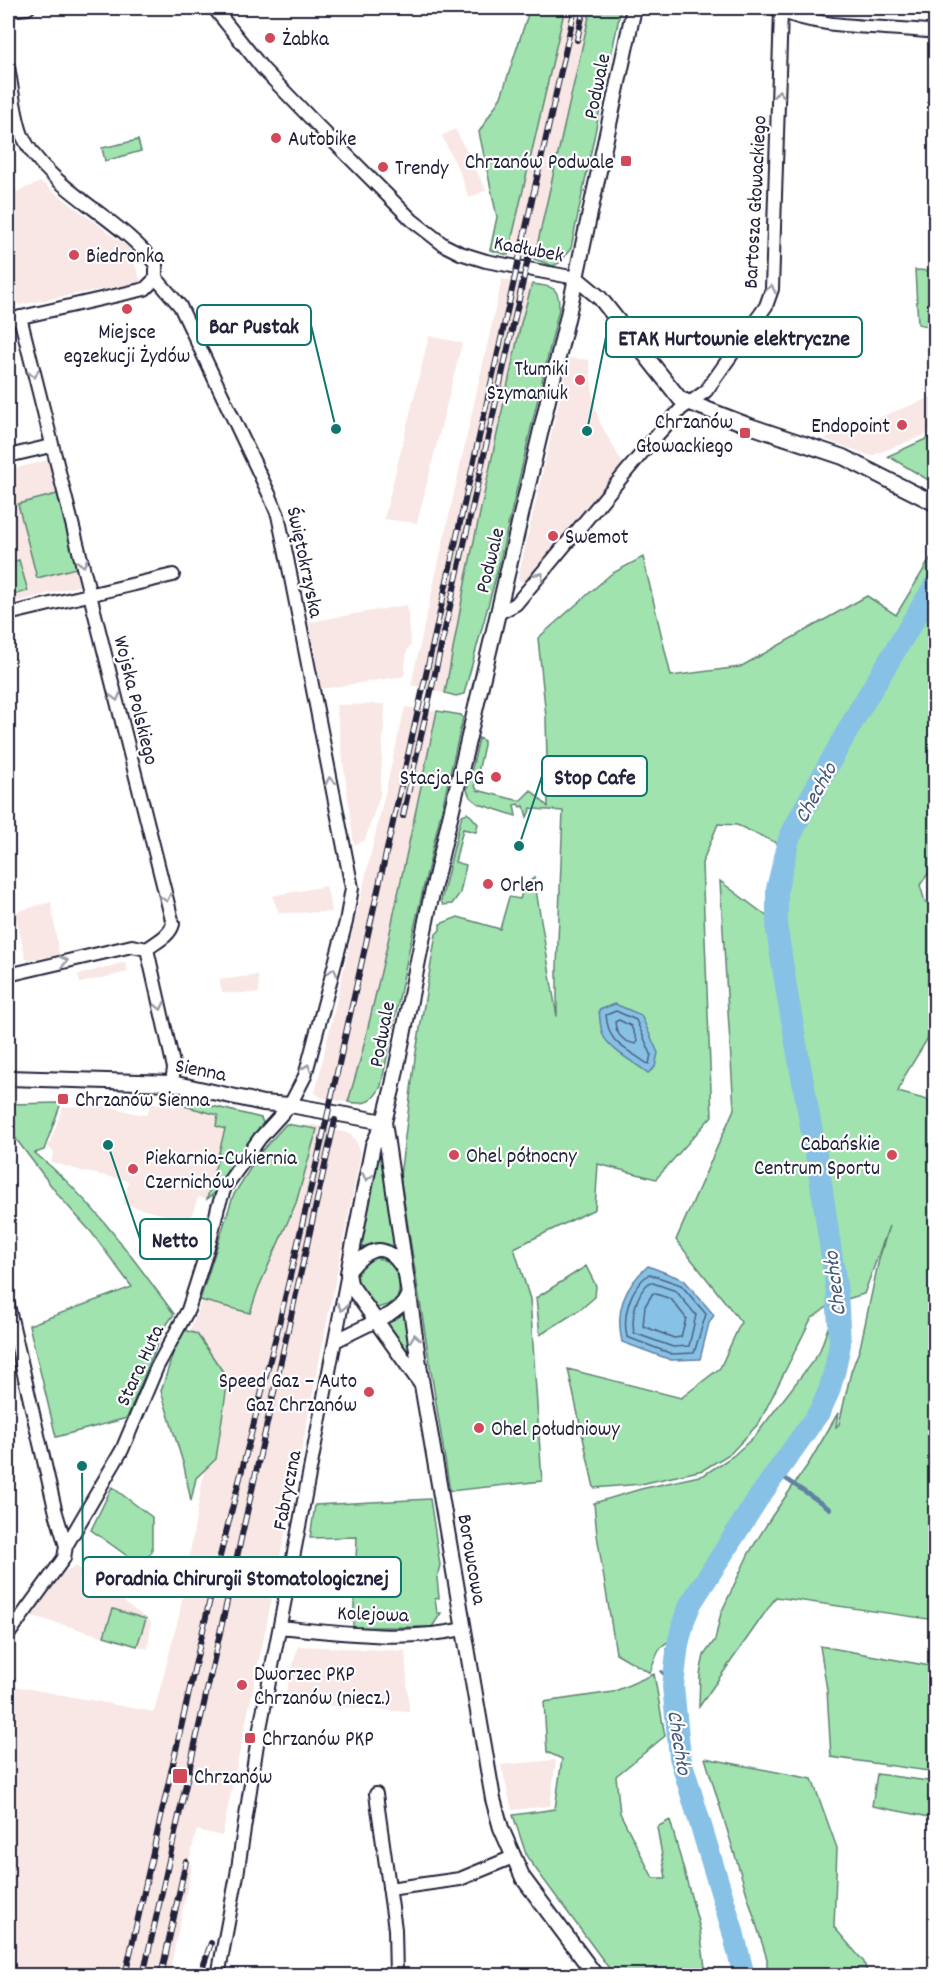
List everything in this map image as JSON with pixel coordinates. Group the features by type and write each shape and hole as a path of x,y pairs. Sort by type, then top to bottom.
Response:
{"street":[{"path":"8,10 28,8"},
{"name":"Kadłubek","path":"214,8 263,69 318,126 412,220 444,245 460,253 490,262 576,278 600,297 680,399 750,426 843,457 936,504"},
{"name":"Podwale","path":"384,1122 428,911 576,278 634,8"},
{"path":"778,9 800,17 844,24 936,32"},
{"name":"Bartosza Głowackiego","path":"497,614 516,604 651,442 689,403 706,391 766,306 772,289 778,9"},
{"name":"Świętokrzyska","path":"8,67 21,133 35,158 145,251 157,268 156,278 180,306 278,515 352,888 346,922 314,1042 304,1076 290,1105"},
{"path":"14,318 145,289 156,278"},
{"name":"Wojska Polskiego","path":"14,318 91,594 173,924 167,934 147,949"},
{"path":"8,456 51,446"},
{"path":"8,614 173,575"},
{"path":"8,975 132,946 147,949 174,1068 172,1083"},
{"name":"Sienna","path":"8,1078 172,1083 263,1103 290,1105 384,1122"},
{"name":"Stara Huta","path":"8,1635 64,1558 66,1546 122,1450 157,1367 188,1310 225,1188 260,1138 290,1105"},
{"name":"Fabryczna","path":"218,1976 237,1875 253,1765 348,1273 373,1145 384,1122"},
{"name":"Borowcowa","path":"384,1122 422,1385 493,1798 501,1828 513,1857 534,1894 596,1976"},
{"path":"406,1274 397,1259 384,1251 373,1250 361,1257 348,1273 351,1284 422,1385"},
{"path":"335,1341 390,1314 402,1305 409,1292"},
{"path":"8,1305 56,1513 66,1546"},
{"name":"Kolejowa","path":"280,1627 388,1635 432,1634 463,1629"},
{"path":"376,1794 395,1929 396,1976"},
{"path":"389,1889 460,1879 513,1857"}],"shaded area":[{"path":"565,8 621,8 570,248 561,262 553,266 534,259 508,255"},
{"path":"455,129 486,190 469,198 442,136"},
{"path":"41,182 129,248 141,282 18,305 8,279 8,195"},
{"path":"502,279 554,288 558,293 559,309 497,573 464,694 456,696 411,685"},
{"path":"429,336 462,343 417,523 384,519"},
{"path":"569,358 589,360 594,404 601,425 623,464 529,580 521,582 518,578"},
{"path":"935,396 935,431 871,456 824,439"},
{"path":"53,459 85,584 8,604 8,470"},
{"path":"407,605 411,645 407,650 404,676 321,689 309,622"},
{"path":"385,704 380,795 365,840 354,845 336,705"},
{"path":"405,707 461,715 463,718 409,950 381,1086 371,1101 361,1105 323,1098 315,1093"},
{"path":"326,886 332,912 279,913 272,896"},
{"path":"51,902 59,955 26,960 15,912"},
{"path":"125,962 128,972 80,983 78,975"},
{"path":"258,975 259,993 225,993 222,991 219,980"},
{"path":"151,1102 175,1108 177,1104 219,1115 226,1128 207,1199 198,1197 190,1222 123,1204 129,1181 51,1162 54,1152 48,1147 63,1107 105,1105 147,1115"},
{"path":"314,1125 351,1134 358,1145 360,1157 222,1836 197,1830 188,1864 192,1865 169,1975 8,1975 8,1685 154,1712 180,1612 205,1465 179,1354 196,1316 231,1217 298,1126"},
{"path":"76,1566 151,1622 148,1649 32,1616 65,1571"},
{"path":"298,1646 405,1651 409,1712 308,1704 284,1699"},
{"path":"556,1760 550,1806 512,1810 501,1765"}],"green space":[{"path":"530,8 565,8 508,255 490,250 497,217 479,132 501,97"},
{"path":"591,8 621,8 571,248 561,262 553,266 534,259"},
{"path":"138,140 141,151 105,161 102,148"},
{"path":"915,270 935,271 935,328 918,324"},
{"path":"532,284 553,289 558,296 559,309 497,573 464,694 456,696 445,693 466,578 521,323"},
{"path":"935,435 935,484 888,456"},
{"path":"61,493 80,567 37,578 18,504"},
{"path":"935,551 935,576 791,813 779,844 737,825 718,824 702,863 712,1116 656,1179 598,1164 595,1209 514,1248 530,1299 542,1481 450,1491 400,1176 415,1058 436,934 440,930 440,924 458,917 500,929 509,897 520,899 524,886 534,878 557,1017 563,811 531,808 527,817 524,806 520,807 518,804 514,805 516,816 479,804 470,797 467,790 479,738 484,741 484,745 475,786 477,790 520,801 531,790 548,807 546,717 538,638 611,574 643,557 671,676 740,667 867,596 896,615"},
{"path":"19,560 28,591 8,596 8,563"},
{"path":"935,598 935,873 928,874 920,885 925,902 935,907 935,1016 928,1038 904,1077 898,1092 935,1102 935,1620 776,1597 699,1707 700,1674 704,1655 715,1640 721,1613 749,1553 809,1463 838,1413 836,1427 839,1424 889,1226 864,1294 847,1299 786,940 782,892 796,840"},
{"path":"437,711 461,715 463,718 409,950 381,1086 375,1096 368,1101 348,1102 387,946"},
{"path":"467,813 478,824 476,832 463,829 455,862 466,865 460,893 452,904 443,905 441,901 460,822 462,815"},
{"path":"720,881 769,918 776,972 834,1302 811,1319 759,1423 731,1453 703,1470 641,1484 594,1488 568,1369 681,1398 720,1368 741,1322 676,1240 734,1109"},
{"path":"180,1098 261,1118 264,1125 239,1157 219,1190 207,1199 225,1129 216,1126 218,1115 177,1104"},
{"path":"61,1103 44,1150 35,1153 93,1209 174,1314 163,1330 127,1418 56,1437 29,1325 132,1287 13,1135 8,1137 8,1104"},
{"path":"286,1124 317,1129 296,1203 258,1289 250,1313 200,1300 233,1196 259,1154"},
{"path":"379,1149 382,1149 395,1247 378,1243 360,1248"},
{"path":"372,1258 387,1261 392,1265 399,1284 397,1299 377,1308 365,1297 358,1283 360,1269"},
{"path":"586,1266 596,1286 595,1297 581,1309 540,1335 536,1298"},
{"path":"406,1308 414,1359 383,1323"},
{"path":"830,1322 834,1336 826,1386 802,1430 722,1541 681,1616 676,1640 665,1643 661,1647 650,1673 616,1653 594,1503 641,1489 704,1475 733,1456 756,1435 819,1353"},
{"path":"184,1330 197,1334 228,1379 216,1459 196,1478 191,1501 184,1466 161,1391 175,1347"},
{"path":"112,1487 152,1517 152,1552 140,1565 91,1530"},
{"path":"430,1499 440,1565 437,1578 439,1598 435,1599 437,1613 441,1613 432,1627 353,1627 357,1537 310,1538 315,1505"},
{"path":"113,1609 146,1619 137,1646 104,1636"},
{"path":"820,1646 935,1667 935,1772 831,1757 827,1690"},
{"path":"654,1674 665,1736 616,1776 620,1813 653,1878 666,1878 657,1827 670,1820 700,1929 706,1975 614,1975 527,1857 513,1815 555,1809 562,1759 547,1752 544,1702 613,1692"},
{"path":"705,1758 812,1779 837,1848 834,1927 864,1962 868,1975 767,1975 767,1959"},
{"path":"877,1774 935,1782 935,1818 872,1806"}],"water":[{"path":"615,1004 641,1015 658,1053 655,1067 648,1073 617,1051 603,1035 599,1010"},
{"path":"648,1266 684,1280 714,1315 709,1323 700,1359 671,1360 622,1342 620,1320 623,1300 633,1282"}],"waterway":[{"name":"Chechło","path":"744,1976 732,1928 680,1757 673,1686 678,1644 691,1603 757,1500 820,1411 829,1391 840,1344 837,1292 820,1177 777,930 777,889 789,839 804,809 858,712 936,583"},
{"path":"777,1473 830,1509"},
{"path":"668,1649 677,1653"},
{"path":"662,1672 673,1681"}],"railway":[{"path":"125,1976 217,1568 277,1332 324,1131 575,8"},
{"path":"577,40 584,8"},
{"path":"403,816 528,259"},
{"path":"143,1976 335,1120"},
{"path":"161,1976 186,1861"},
{"path":"200,1976 211,1943"}],"place":[{"name":"Żabka","path":"270,38"},
{"name":"Autobike","path":"276,138"},
{"name":"Chrzanów Podwale","path":"626,161"},
{"name":"Trendy","path":"383,167"},
{"name":"Biedronka","path":"74,255"},
{"name":"Miejsce egzekucji Żydów","path":"127,309"},
{"name":"Tłumiki Szymaniuk","path":"580,380"},
{"name":"Endopoint","path":"902,425"},
{"name":"Bar Pustak","path":"336,429"},
{"name":"ETAK Hurtownie elektryczne","path":"587,431"},
{"name":"Chrzanów Głowackiego","path":"745,433"},
{"name":"Swemot","path":"553,536"},
{"name":"Stacja LPG","path":"496,777"},
{"name":"Stop Cafe","path":"519,846"},
{"name":"Orlen","path":"488,884"},
{"name":"Chrzanów Sienna","path":"63,1099"},
{"name":"Netto","path":"108,1145"},
{"name":"Ohel północny","path":"454,1155"},
{"name":"Cabańskie Centrum Sportu","path":"892,1155"},
{"name":"Piekarnia-Cukiernia Czernichów","path":"133,1169"},
{"name":"Speed Gaz – Auto Gaz Chrzanów","path":"369,1392"},
{"name":"Ohel południowy","path":"479,1428"},
{"name":"Poradnia Chirurgii Stomatologicznej","path":"82,1466"},
{"name":"Dworzec PKP Chrzanów (niecz.)","path":"242,1685"},
{"name":"Chrzanów PKP","path":"250,1738"},
{"name":"Chrzanów","path":"180,1776"}]}
